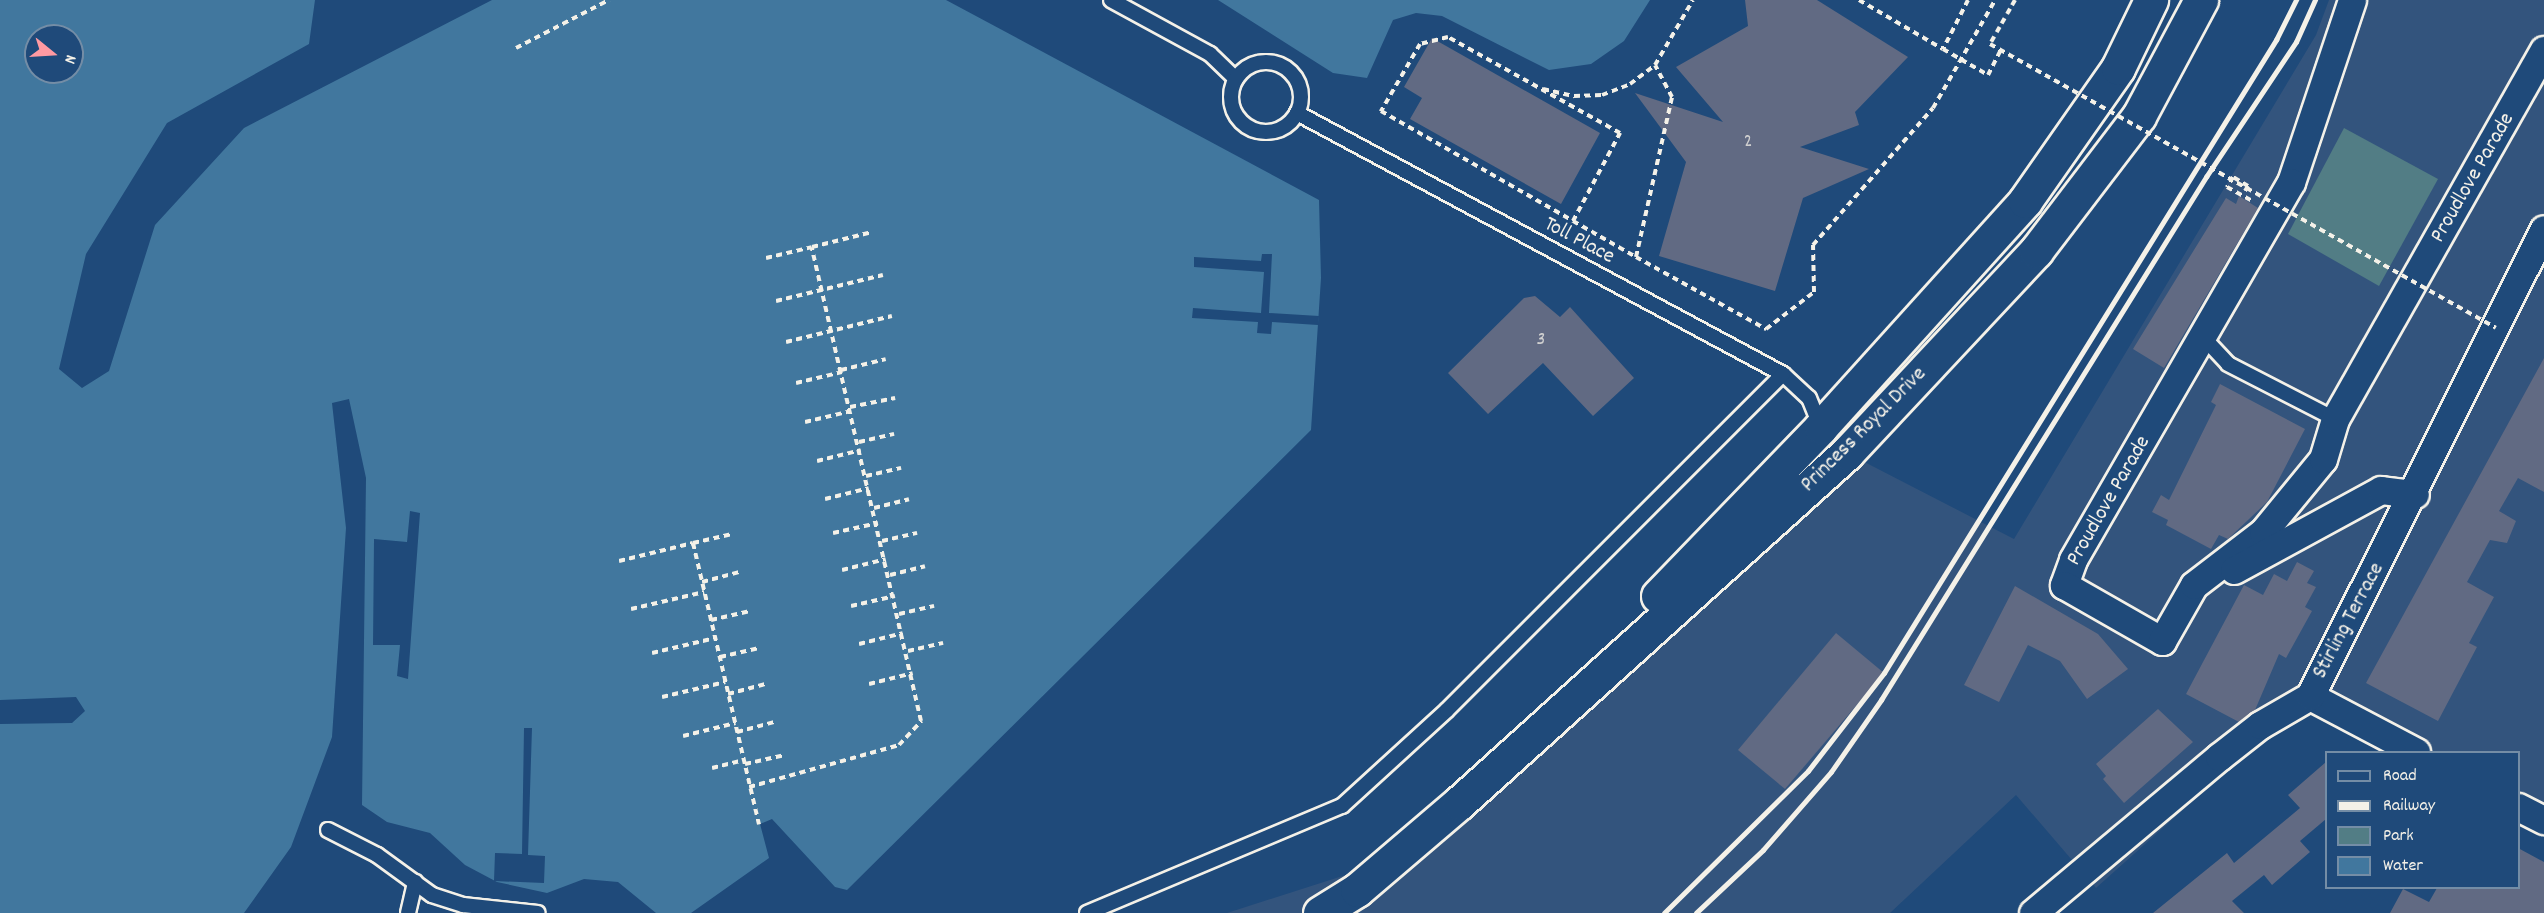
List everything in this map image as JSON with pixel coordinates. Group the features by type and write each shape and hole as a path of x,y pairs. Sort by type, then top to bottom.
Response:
{"main road":[{"name":"Princess Royal Drive","path":"1459,802 1821,427 2025,201 2118,68 2151,0"},
{"name":"Princess Royal Drive","path":"1320,913 1357,890 1459,802 1847,453 2036,251 2139,116 2201,0"},
{"path":"1821,427 1847,453"}],"street":[{"name":"Proudlove Parade","path":"2352,0 2291,182 2204,338 2073,560 2064,585 2162,640 2194,585 2263,532 2295,497 2323,459 2335,418 2544,50"},
{"name":"Stirling Terrace","path":"2033,913 2219,756 2260,725 2310,696 2415,494 2544,229"},
{"path":"2194,585 2293,542 2381,490 2415,494"},
{"path":"2310,696 2412,751"},
{"path":"2520,808 2544,820"}],"lane":[{"path":"1111,0 1210,54 1236,79"},
{"path":"1263,62 1284,66 1302,92 1297,113 1273,131 1244,124 1232,103 1236,79 1263,62"},
{"name":"Toll Place","path":"1297,113 1783,374 1809,398 1821,427"},
{"path":"2204,338 2228,364 2335,418"},
{"path":"1087,913 1342,806 1447,710 1783,374"},
{"path":"328,830 377,855 432,895 463,905 538,913"},
{"path":"408,913 415,882"}],"path":[{"path":"516,48 609,0"},
{"path":"1537,87 1574,96 1602,95 1655,65 1693,0"},
{"path":"1859,0 1988,75 2001,50"},
{"path":"1943,49 1968,0"},
{"path":"1573,221 1620,133 1448,37 1420,44 1381,111 1573,221 1766,329 1814,292 1813,245 1933,108 1995,0"},
{"path":"2015,0 1990,44 2245,191 2496,328"},
{"path":"1636,256 1672,97 1655,65"},
{"path":"2238,193 2228,187 2234,177 2248,186 2245,191"},
{"path":"766,258 872,232"},
{"path":"749,787 899,745 921,721 908,651 812,247"},
{"path":"776,301 882,275"},
{"path":"786,342 892,316"},
{"path":"796,383 886,359"},
{"path":"805,422 895,398"},
{"path":"858,442 894,434"},
{"path":"817,461 861,450"},
{"path":"866,476 902,468"},
{"path":"825,499 869,488"},
{"path":"874,508 909,499"},
{"path":"833,533 878,523"},
{"path":"882,541 917,533"},
{"path":"620,561 731,534"},
{"path":"693,543 759,824"},
{"path":"842,570 886,559"},
{"path":"890,575 925,566"},
{"path":"702,582 740,573"},
{"path":"631,609 704,592"},
{"path":"850,606 895,596"},
{"path":"899,614 934,606"},
{"path":"711,620 749,611"},
{"path":"859,644 903,633"},
{"path":"652,653 715,638"},
{"path":"908,651 943,643"},
{"path":"720,657 758,648"},
{"path":"869,684 913,673"},
{"path":"662,697 726,682"},
{"path":"728,694 766,684"},
{"path":"737,732 775,722"},
{"path":"683,736 735,723"},
{"path":"712,768 785,755"}],"shaded area":[{"path":"2329,0 2544,0 2544,820 2520,808 2520,751 2414,751 2310,696 2096,888 2016,795 1890,913 1227,913 1358,871 1847,453 2014,539 2316,35"}],"green space":[{"path":"2344,128 2438,179 2379,286 2288,234"}],"water":[{"path":"0,0 315,0 309,44 167,123 86,254 59,369 82,388 109,371 155,225 244,128 492,0 946,0 1319,200 1321,278 1311,430 847,890 835,887 772,819 760,824 769,858 691,913 656,913 618,882 584,879 547,893 497,882 465,865 430,833 387,822 362,805 366,478 349,399 332,403 346,528 332,737 291,847 244,913 0,913 0,724 72,723 85,711 76,697 0,700"},
{"path":"1218,0 1650,0 1624,41 1591,64 1549,70 1442,16 1416,13 1393,20 1367,78 1333,73"}],"pier":[{"path":"1262,254 1272,254 1269,313 1319,316 1318,325 1272,322 1271,334 1257,333 1258,322 1192,318 1193,308 1261,313 1264,272 1194,267 1194,257 1261,261"},
{"path":"410,511 420,513 408,679 397,676 400,645 373,645 374,539 407,542"},
{"path":"524,728 532,728 528,855 545,856 544,883 494,881 495,853 522,854"}],"building":[{"path":"1745,0 1817,0 1908,57 1855,112 1859,125 1800,147 1869,169 1803,198 1775,291 1659,256 1686,162 1635,93 1723,122 1676,67 1748,26"},
{"path":"1432,38 1600,133 1561,204 1410,119 1422,98 1404,87"},
{"path":"2239,196 2258,208 2164,368 2133,349 2226,198 2236,204"},
{"path":"1535,296 1560,317 1570,307 1634,378 1593,416 1543,363 1488,414 1448,373 1524,298"},
{"path":"2544,358 2544,492 2518,478 2499,511 2516,521 2507,543 2490,540 2467,582 2494,597 2469,643 2477,647 2438,721 2366,683"},
{"path":"2220,384 2305,429 2267,502 2228,539 2219,535 2211,549 2166,525 2168,520 2152,512 2161,495 2169,500 2216,405 2211,402"},
{"path":"2297,562 2314,571 2307,583 2316,587 2305,607 2312,611 2286,658 2279,654 2255,710 2239,722 2186,694 2244,585 2263,595 2274,574 2287,581"},
{"path":"2015,586 2098,634 2128,669 2087,699 2060,661 2028,645 1999,702 1964,685"},
{"path":"1836,633 1884,673 1785,789 1738,750"},
{"path":"2158,709 2193,742 2124,803 2103,779 2106,776 2096,764"},
{"path":"2325,763 2325,820 2300,841 2310,852 2272,885 2264,875 2232,901 2244,913 2153,913 2227,853 2234,863 2300,808 2288,795"},
{"path":"2520,849 2544,862 2544,913 2390,913 2403,889 2429,902 2436,889 2520,889"}],"railway":[{"path":"1664,913 1808,771 1884,673 2276,40 2296,0"},
{"path":"1696,913 1763,850 1831,772 1881,700 2206,177 2296,42 2315,0"}]}
